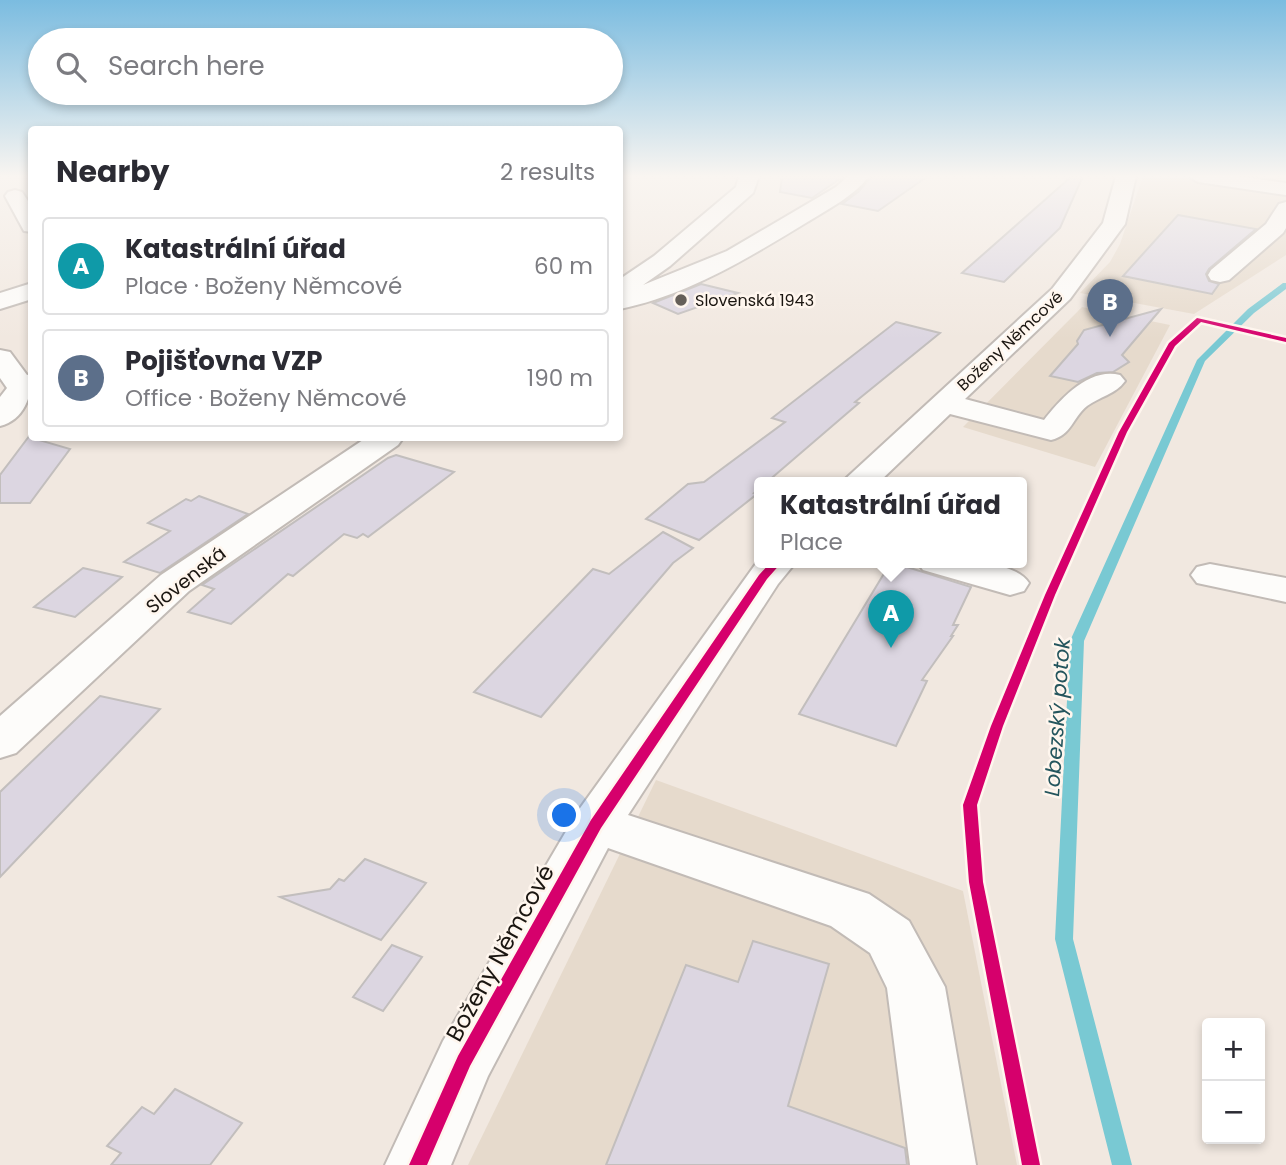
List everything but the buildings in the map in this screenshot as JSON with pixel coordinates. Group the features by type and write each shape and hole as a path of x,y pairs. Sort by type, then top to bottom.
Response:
{"street":[{"path":"623,288 662,261 698,230"},
{"path":"623,300 668,285 735,256 778,230"},
{"name":"Boženy Němcové","path":"864,477 1061,294 1109,230"},
{"path":"1220,275 1272,230"},
{"path":"0,300 28,291"},
{"path":"0,358 27,386 0,417"},
{"path":"943,403 1051,431 1075,401 1110,382"},
{"name":"Slovenská","path":"0,742 175,583 383,441"},
{"name":"Boženy Němcové","path":"418,1165 464,1061 596,824 771,568"},
{"path":"957,568 1010,583"},
{"path":"1210,575 1286,590"},
{"path":"596,824 850,910 890,937 916,987 943,1165"}],"shaded area":[{"path":"1125,230 1286,230 1286,255 1194,314 1080,293 1110,262"},
{"path":"1082,307 1170,325 1095,467 963,427"},
{"path":"656,780 963,891 1017,1165 468,1165"}],"waterway":[{"name":"Lobezský potok","path":"1122,1165 1064,939 1077,641 1201,360 1251,311 1286,285"}],"cycle path":[{"path":"1031,1165 976,882 970,805 997,726 1050,595 1123,432 1172,345 1200,320 1286,340"},
{"path":"418,1165 464,1061 596,824 771,568"}],"place":[{"name":"Slovenská 1943","path":"681,300"},
{"name":"Pojišťovna VZP","path":"1110,337"},
{"name":"Katastrální úřad","path":"891,648"}]}
